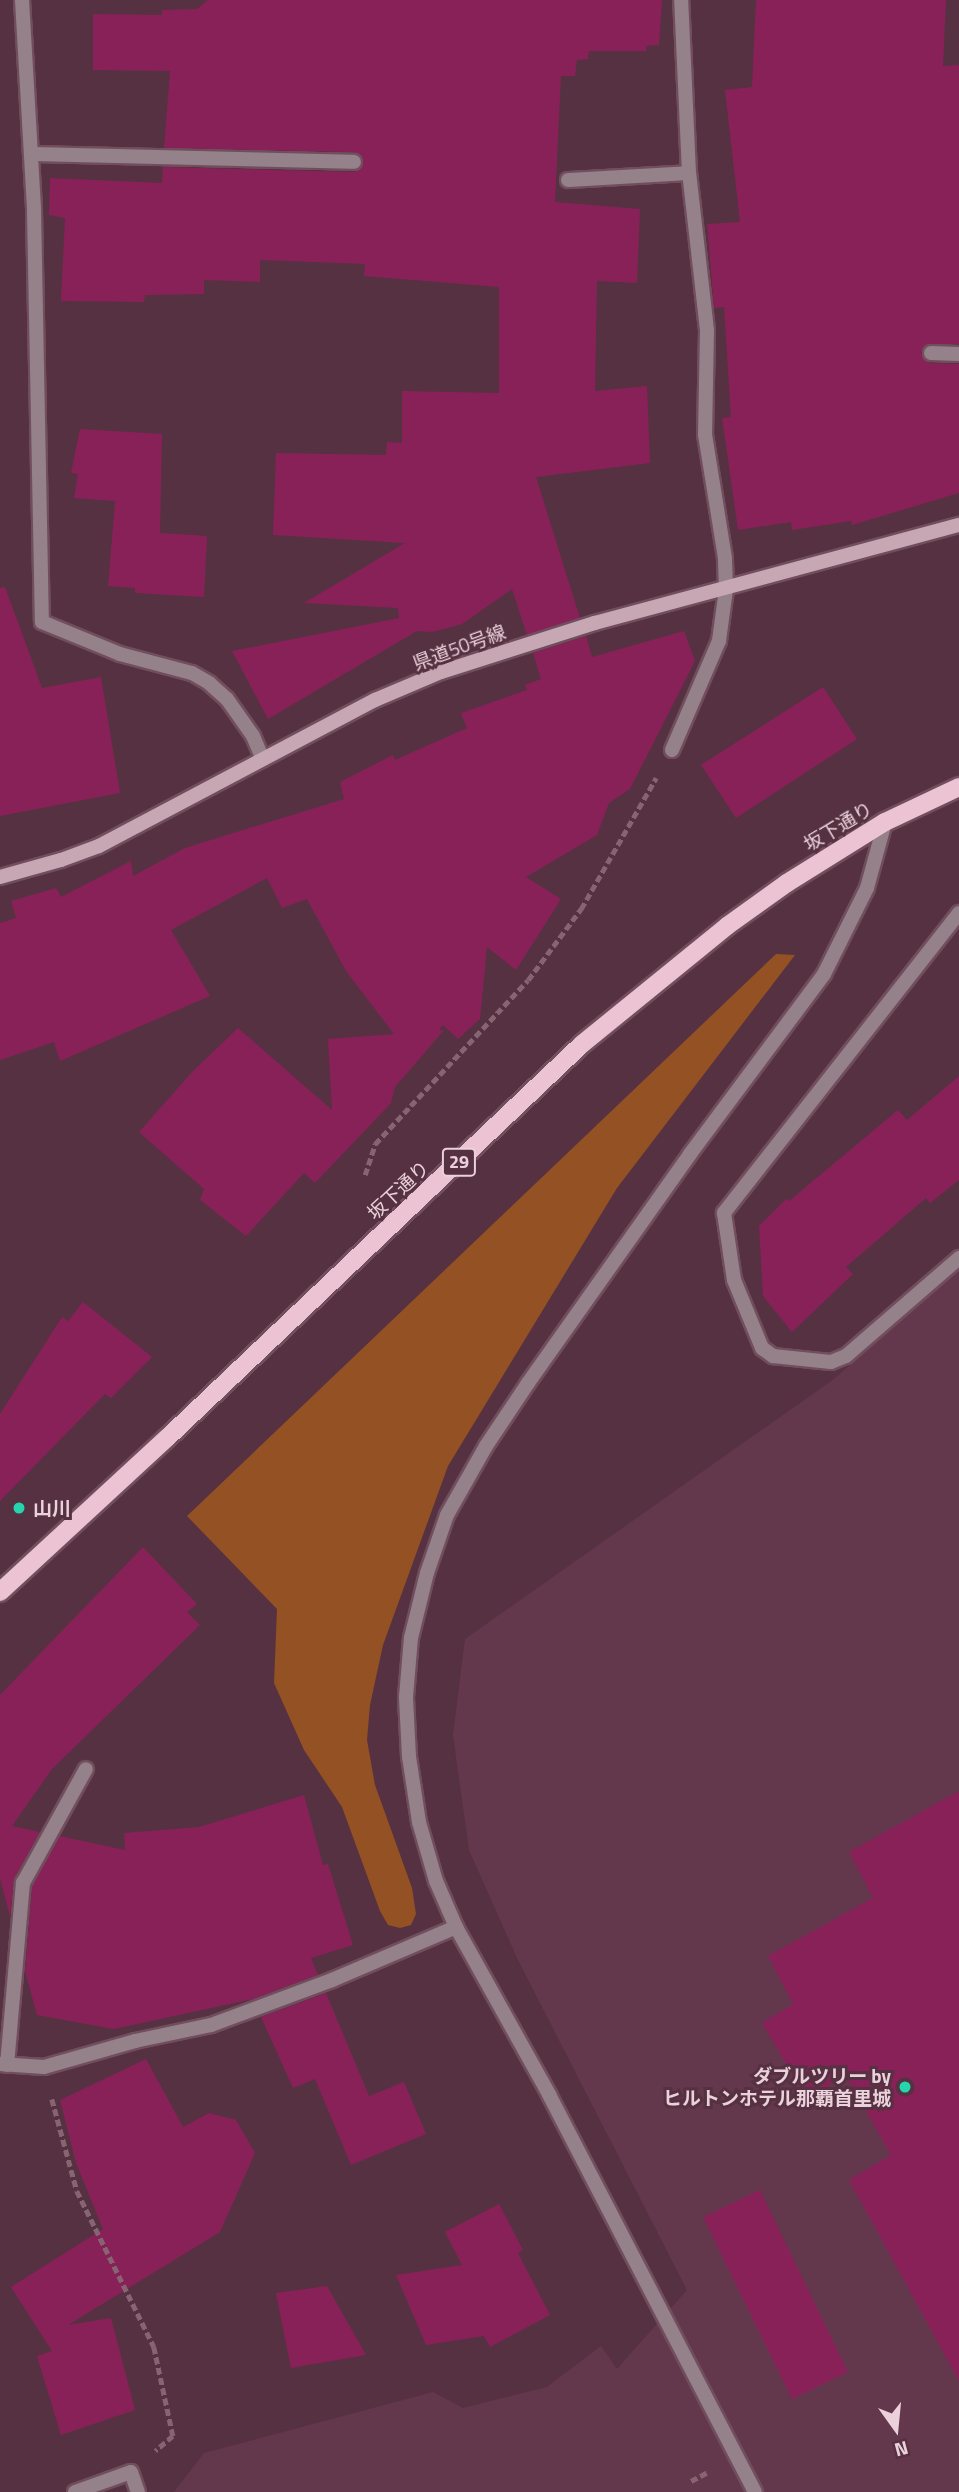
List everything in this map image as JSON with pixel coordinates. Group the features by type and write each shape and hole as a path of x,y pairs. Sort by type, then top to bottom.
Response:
{"main road":[{"name":"県道50号線","path":"0,877 99,846 375,700 441,672 595,622 959,525"},
{"name":"坂下通り","path":"0,1592 167,1438 582,1044 747,912 797,876 884,822 959,787"}],"street":[{"path":"22,0 31,154 42,622 120,654 192,673 209,683 227,699 253,736 263,759"},
{"path":"672,750 719,641 726,589 725,558 705,435 707,330 689,173 681,0"},
{"path":"31,154 354,162"},
{"path":"568,180 689,173"},
{"path":"931,353 959,354"},
{"path":"755,2492 550,2096 456,1927 436,1881 419,1822 409,1757 406,1697 411,1638 427,1573 447,1515 486,1446 528,1383 690,1154 824,974 867,888 884,822"},
{"path":"959,913 724,1213 734,1280 762,1348 773,1356 831,1362 846,1356 959,1258"},
{"path":"86,1769 23,1883 4,2064 44,2067 135,2041 211,2025 344,1976 456,1927"},
{"path":"75,2492 131,2472 138,2492"}],"path":[{"path":"365,1175 374,1144 528,980 581,909 672,750"},
{"path":"44,2067 76,2191 154,2347 165,2398 173,2436 131,2472"}],"shaded area":[{"path":"776,954 795,955 617,1188 448,1466 383,1645 370,1705 367,1740 375,1785 412,1888 416,1914 411,1925 400,1928 388,1925 380,1911 342,1807 304,1750 274,1683 277,1609 187,1516"},
{"path":"959,1269 959,2492 174,2492 204,2453 433,2392 463,2408 547,2387 601,2346 617,2369 687,2290 518,1960 469,1850 453,1735 465,1639 834,1379"}],"building":[{"path":"208,0 662,0 659,45 646,46 646,51 589,51 588,59 577,60 575,76 561,76 555,202 640,209 637,283 597,281 595,391 647,386 650,463 536,477 580,618 527,635 512,589 462,624 432,632 417,631 268,719 232,651 399,618 398,608 304,603 405,543 273,535 276,453 386,455 387,442 402,443 402,391 499,393 499,287 364,276 365,264 260,260 260,282 204,280 204,294 145,295 144,302 61,301 65,218 49,215 50,178 162,183 163,167 354,172 362,166 362,157 354,152 164,148 170,71 93,70 93,14 162,15 162,10 197,9"},
{"path":"756,0 946,0 943,66 959,65 959,344 927,344 921,353 930,363 959,364 959,493 852,525 851,521 792,530 791,522 738,530 722,418 731,417 724,307 714,308 707,224 740,222 725,90 752,87"},
{"path":"80,429 162,434 160,533 207,536 204,597 135,593 135,588 108,586 115,501 74,498 78,474 71,473"},
{"path":"5,587 42,688 101,677 120,793 0,816 0,588"},
{"path":"684,631 695,661 630,789 609,803 597,835 526,877 561,899 516,970 487,947 480,1019 458,1039 443,1025 439,1030 444,1030 395,1087 391,1103 315,1183 304,1173 246,1236 200,1200 204,1189 139,1132 193,1071 238,1028 332,1110 328,1039 394,1034 346,971 307,899 282,908 267,878 171,930 210,996 60,1061 54,1042 0,1060 0,923 16,918 11,901 56,888 61,897 131,861 133,876 185,848 344,799 340,782 393,755 395,760 467,728 461,713 527,690 525,685 541,679 533,653 586,636 592,657"},
{"path":"823,687 857,739 736,818 701,765"},
{"path":"959,1076 959,1180 930,1203 926,1198 846,1267 853,1274 792,1332 763,1296 759,1226 786,1199 789,1201 898,1110 907,1120"},
{"path":"83,1302 152,1357 111,1398 105,1394 0,1501 0,1414 62,1317 68,1321"},
{"path":"143,1547 197,1604 187,1612 200,1625 52,1769 12,1826 40,1832 14,1879 10,1917 0,1878 0,1695"},
{"name":"ダブルツリー by ヒルトンホテル那覇首里城","path":"959,1791 959,2381 849,2180 891,2155 846,2076 806,2098 762,2023 793,2004 768,1956 873,1898 849,1852"},
{"path":"304,1795 323,1865 328,1864 353,1945 311,1958 318,1975 253,1999 114,2029 37,2015 25,1971 32,1886 60,1836 125,1850 124,1833 199,1827"},
{"path":"326,1993 369,2096 404,2082 426,2134 351,2165 315,2079 293,2088 261,2017"},
{"path":"146,2059 183,2127 209,2113 236,2120 255,2153 220,2232 68,2325 111,2318 135,2410 61,2435 37,2356 52,2351 11,2287 103,2229 76,2163 60,2100"},
{"path":"760,2190 848,2372 792,2399 703,2217"},
{"path":"499,2204 523,2250 518,2253 550,2315 490,2347 484,2336 426,2345 396,2275 462,2265 445,2232"},
{"path":"327,2286 366,2355 291,2368 276,2293"}],"place":[{"name":"山川","path":"19,1508"},
{"name":"ダブルツリー by ヒルトンホテル那覇首里城","path":"905,2087"}]}
